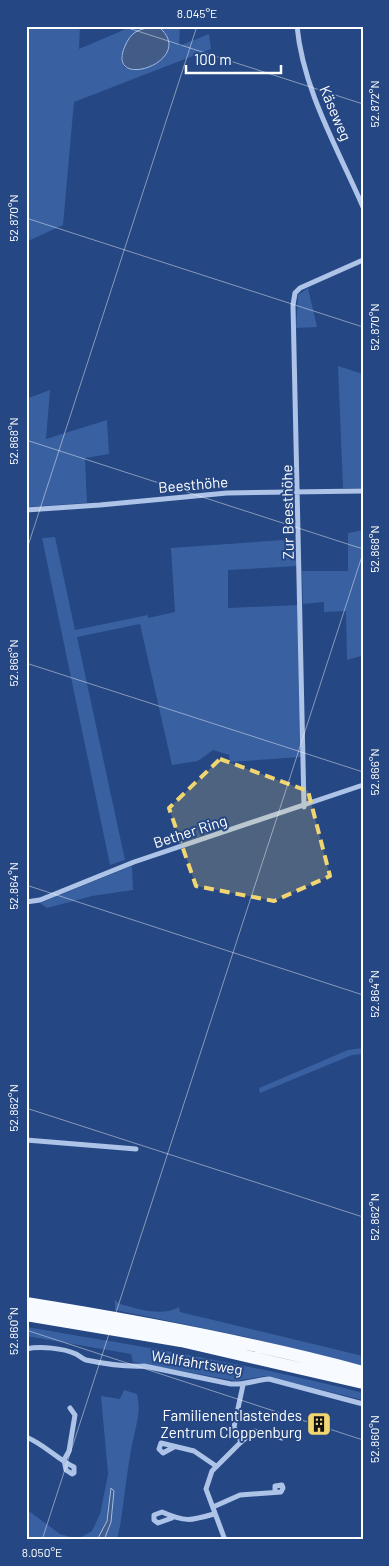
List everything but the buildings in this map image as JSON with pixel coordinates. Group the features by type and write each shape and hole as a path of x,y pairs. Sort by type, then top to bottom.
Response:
{"highway":[{"path":"26,1304 165,1328 363,1372"},
{"path":"26,1315 181,1341 363,1382"}],"street":[{"name":"Käseweg","path":"296,26 299,51 310,86 363,207"},
{"name":"Zur Beesthöhe","path":"304,807 299,492 293,305 295,293 300,288 363,260"},
{"name":"Beesthöhe","path":"26,510 100,506 226,493 363,491"},
{"name":"Bether Ring","path":"26,902 40,900 134,862 363,786"},
{"path":"26,1140 136,1149"},
{"name":"Wallfahrtsweg","path":"26,1349 36,1347 74,1353 83,1359 91,1361 144,1366 243,1385 257,1380 269,1379 363,1404"},
{"path":"241,1442 234,1427 243,1385"},
{"path":"26,1444 28,1438 64,1460 69,1450 75,1415 70,1408"},
{"path":"225,1540 206,1489 216,1466 254,1431 282,1438"},
{"path":"174,1447 194,1451 216,1466"},
{"path":"213,1507 240,1495 275,1491"},
{"path":"172,1518 192,1520 214,1514"}],"highlighted area":[{"path":"220,759 308,791 330,876 274,901 196,886 169,808"}],"shaded area":[{"path":"26,26 80,26 79,49 133,26 180,26 179,46 209,34 211,49 74,102 63,225 26,242","holes":["165,32 168,50 164,57 151,65 125,68 122,63 121,55"]},
{"path":"151,27 159,27 168,40 168,51 160,60 149,67 137,70 127,68 122,60 127,41 135,32"},
{"path":"308,288 317,327 296,328 298,295"},
{"path":"338,366 363,374 363,488 343,488"},
{"path":"50,390 46,439 107,420 109,454 85,458 87,503 26,507 26,399"},
{"path":"363,530 363,661 361,656 347,660 346,611 324,612 324,602 303,604 302,571 348,571 348,533"},
{"path":"55,537 75,630 148,615 148,618 175,612 171,548 297,539 298,566 228,570 228,608 299,605 301,757 230,762 229,755 213,750 198,761 172,765 140,624 77,637 125,860 110,865 42,538"},
{"path":"132,866 133,890 92,896 47,908 40,903"},
{"path":"363,1048 363,1054 352,1055 260,1093 259,1088 348,1050"},
{"path":"115,1300 120,1304 157,1312 179,1307 180,1312 363,1356 363,1366 251,1338 115,1310"},
{"path":"26,1327 195,1356 279,1373 363,1393 363,1400 265,1376 236,1381 133,1362 131,1354 26,1336"},
{"path":"124,1390 137,1394 139,1409 117,1540 32,1540 26,1535 26,1509 60,1534 78,1539 92,1531 100,1514 108,1474 101,1396 120,1399"},
{"path":"111,1488 114,1491 111,1522 104,1540 97,1540 107,1521"}],"place":[{"name":"Familienentlastendes Zentrum Cloppenburg","path":"319,1424"}]}
